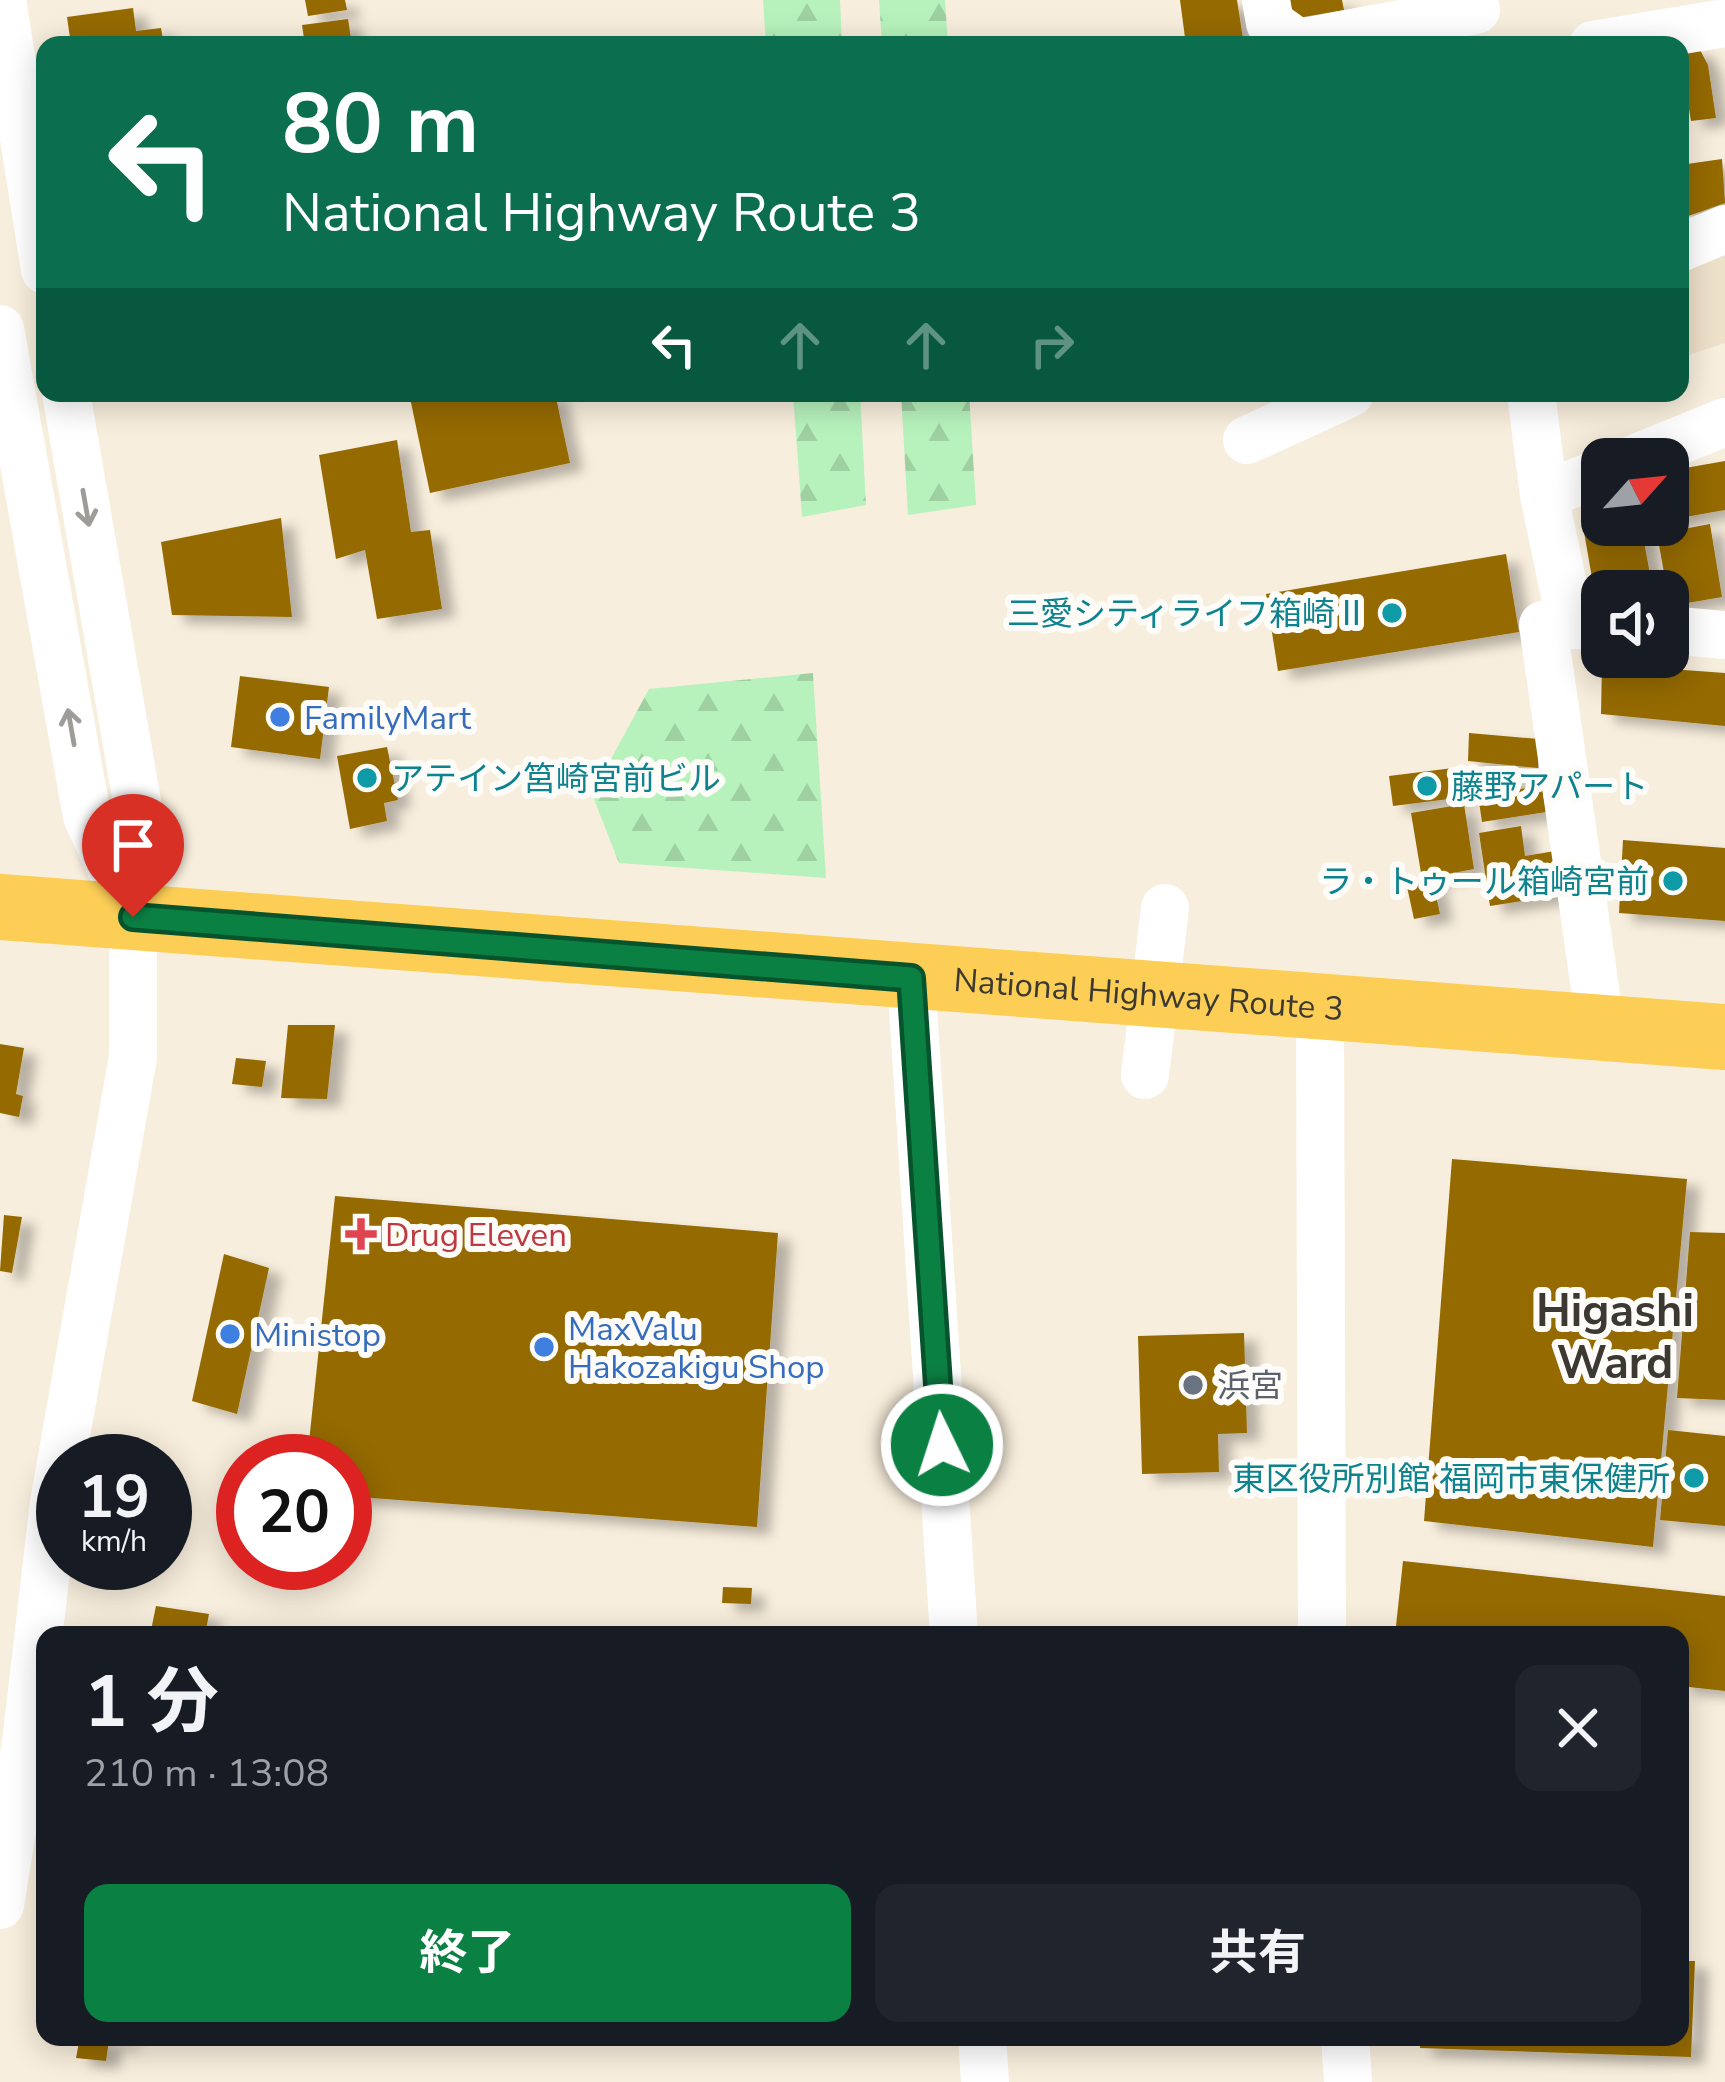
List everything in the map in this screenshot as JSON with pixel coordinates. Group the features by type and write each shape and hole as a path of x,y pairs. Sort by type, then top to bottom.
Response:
{"highway":[{"name":"National Highway Route 3","path":"0,907 1725,1037"}],"street":[{"path":"2,0 36,213"},
{"path":"1266,0 1270,23 1288,36"},
{"path":"1348,36 1478,18"},
{"path":"1645,36 1725,22"},
{"path":"1689,244 1725,229"},
{"path":"0,329 87,816 133,917"},
{"path":"0,1905 13,1739 133,1057 133,917 140,819 68,402"},
{"path":"1247,440 1330,402"},
{"path":"1532,402 1544,495 1581,606"},
{"path":"1686,438 1725,422"},
{"path":"1544,495 1581,480"},
{"path":"1581,624 1544,625 1601,1030"},
{"path":"1689,631 1725,634"},
{"path":"1145,1075 1165,908"},
{"path":"911,978 953,1626"},
{"path":"1320,1007 1322,1626"},
{"path":"983,2046 985,2082"},
{"path":"1346,2046 1348,2082"}],"shaded area":[{"path":"1725,245 1725,343 1689,355 1689,260"}],"green space":[{"path":"763,0 840,0 842,36 765,36"},
{"path":"879,0 945,0 947,36 881,36"},
{"path":"794,402 860,402 866,505 802,517"},
{"path":"902,402 970,402 976,505 908,515"},
{"path":"813,673 826,878 619,863 592,794 649,689"}],"building":[{"path":"305,0 345,0 347,10 308,16"},
{"path":"1180,0 1237,0 1243,36 1185,36"},
{"path":"1289,0 1342,0 1344,10 1292,19"},
{"path":"133,8 136,31 161,28 162,36 70,36 67,17"},
{"path":"348,19 351,36 304,36 302,25"},
{"path":"1699,48 1708,65 1716,118 1691,121 1689,50"},
{"path":"1722,159 1725,203 1689,216 1689,164"},
{"path":"411,402 557,402 570,463 430,493"},
{"path":"397,440 411,532 430,530 442,609 377,619 365,550 336,559 319,455"},
{"path":"1725,461 1725,510 1689,516 1689,467"},
{"path":"281,518 292,617 172,615 161,542"},
{"path":"1710,524 1722,597 1689,603 1689,570 1664,570 1659,546 1689,546 1689,528"},
{"path":"1586,546 1645,546 1649,570 1591,570"},
{"name":"三愛シティライフ箱崎Ⅱ","path":"1506,554 1519,632 1278,671 1266,594"},
{"path":"1689,670 1725,673 1725,726 1601,714 1602,678 1689,678"},
{"name":"FamilyMart","path":"240,676 329,687 320,759 231,747"},
{"path":"1469,733 1539,739 1538,768 1468,761"},
{"name":"アテイン筥崎宮前ビル","path":"387,747 398,800 384,803 387,821 350,829 337,756"},
{"name":"藤野アパート","path":"1461,767 1465,797 1393,806 1389,776"},
{"path":"1514,773 1519,789 1542,787 1546,812 1482,822 1475,775"},
{"path":"1464,804 1474,869 1432,877 1440,914 1414,919 1406,882 1422,879 1411,813"},
{"path":"1521,826 1525,856 1555,851 1562,895 1490,906 1479,833"},
{"name":"ラ・トゥール箱崎宮前","path":"1623,840 1725,848 1725,921 1619,913"},
{"path":"288,1025 335,1025 327,1099 281,1098"},
{"path":"0,1044 24,1048 16,1094 23,1096 19,1117 0,1113"},
{"path":"236,1058 266,1061 262,1087 232,1084"},
{"path":"1452,1159 1687,1179 1653,1547 1424,1521"},
{"name":"MaxValu Hakozakigu Shop","path":"335,1196 778,1233 757,1527 372,1498 372,1434 310,1434"},
{"path":"4,1215 22,1217 12,1273 0,1271"},
{"path":"1690,1232 1725,1233 1725,1400 1677,1398"},
{"name":"Ministop","path":"224,1254 269,1268 237,1414 192,1401"},
{"name":"浜宮","path":"1244,1333 1247,1433 1218,1434 1219,1472 1142,1474 1138,1336"},
{"name":"東区役所別館 福岡市東保健所","path":"1668,1430 1725,1436 1725,1526 1660,1520"},
{"path":"1403,1561 1725,1596 1725,1691 1689,1687 1689,1626 1396,1626"},
{"path":"723,1587 752,1588 751,1604 722,1603"},
{"path":"156,1606 209,1614 207,1626 152,1626"},
{"path":"1689,1961 1695,1961 1691,2057 1420,2048 1689,2046"},
{"path":"78,2046 108,2046 106,2061 76,2058"}],"place":[{"name":"三愛シティライフ箱崎Ⅱ","path":"1392,613"},
{"name":"FamilyMart","path":"280,717"},
{"name":"アテイン筥崎宮前ビル","path":"367,778"},
{"name":"藤野アパート","path":"1427,786"},
{"name":"ラ・トゥール箱崎宮前","path":"1673,881"},
{"name":"Drug Eleven","path":"361,1234"},
{"name":"Ministop","path":"230,1334"},
{"name":"MaxValu Hakozakigu Shop","path":"544,1347"},
{"name":"浜宮","path":"1193,1385"},
{"name":"東区役所別館 福岡市東保健所","path":"1694,1478"}],"district":[{"name":"Higashi Ward","path":"1615,1336"}],"route":[{"path":"133,917 911,978 942,1445"}]}
